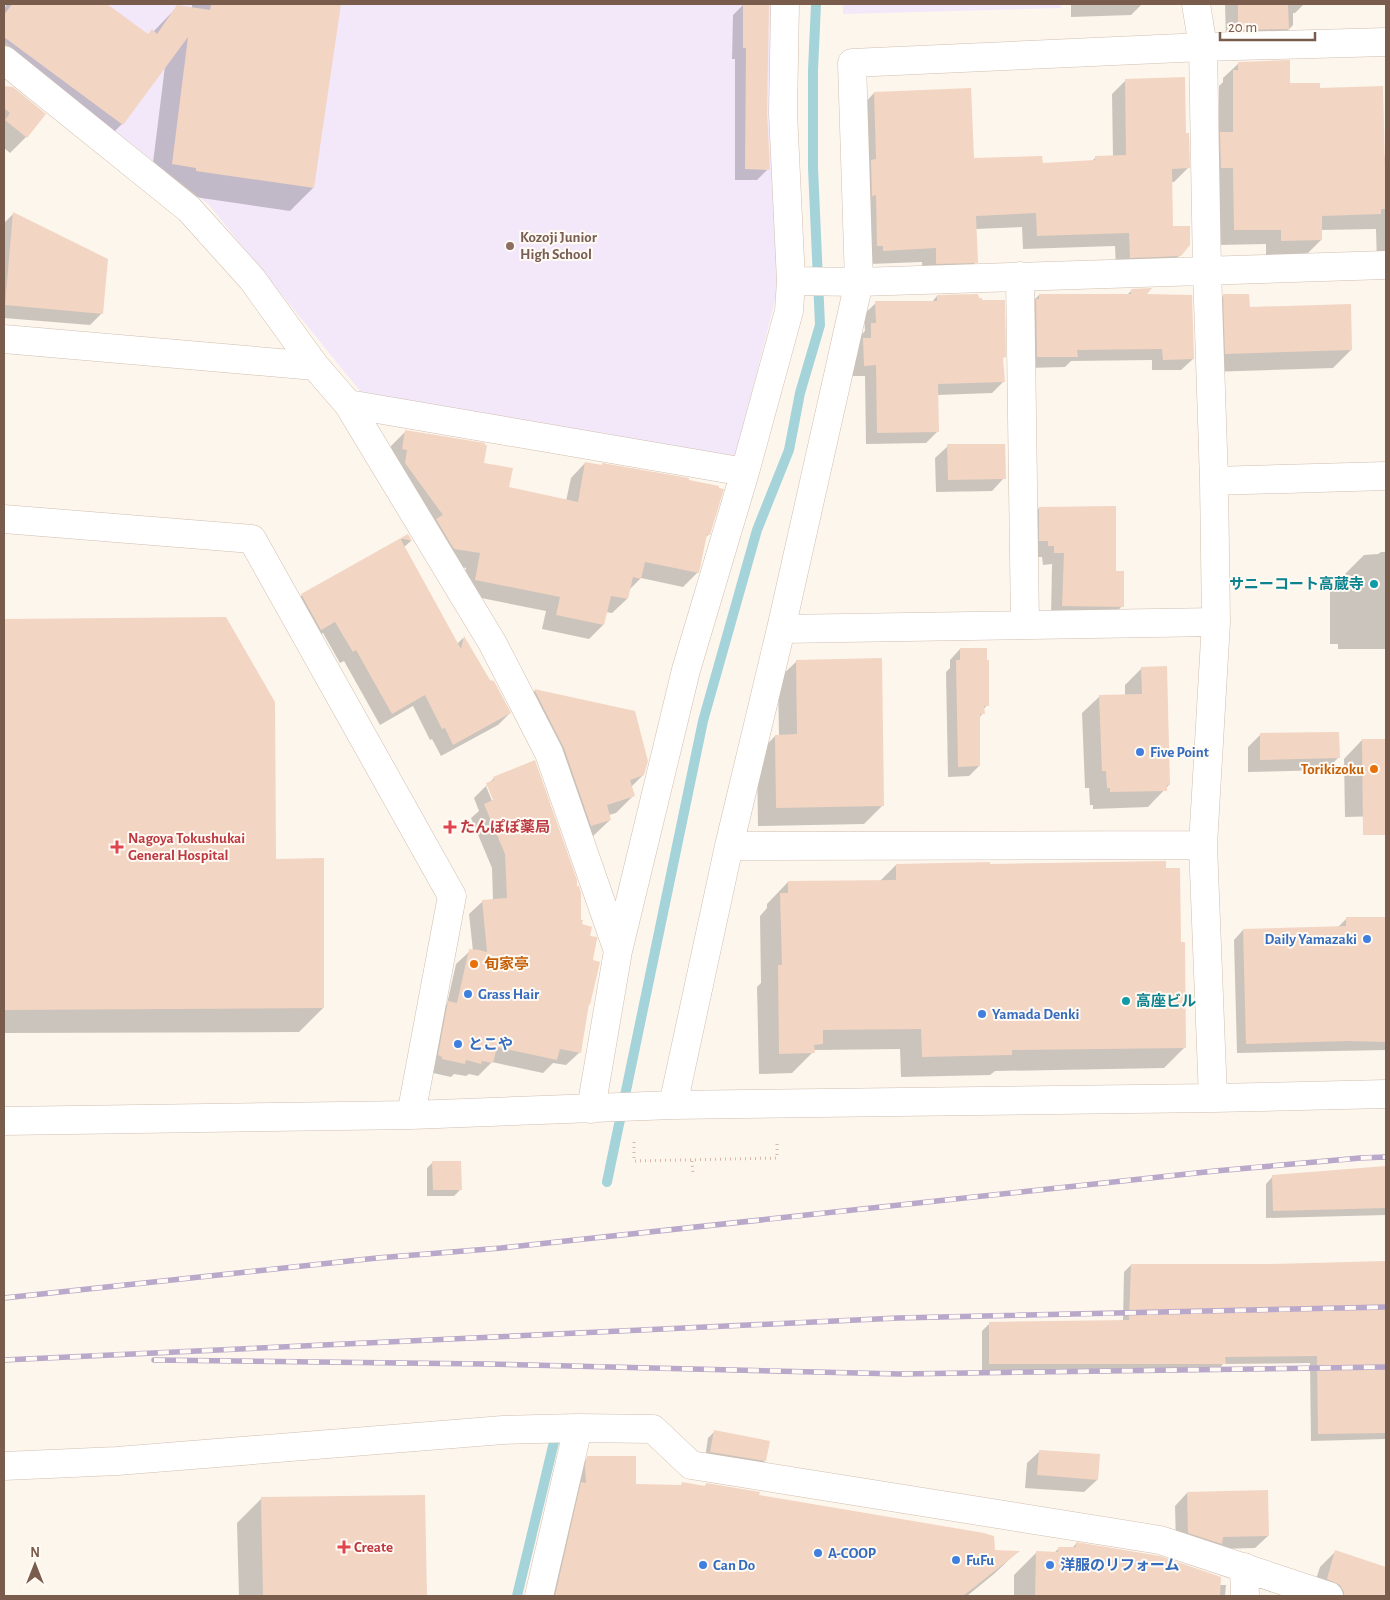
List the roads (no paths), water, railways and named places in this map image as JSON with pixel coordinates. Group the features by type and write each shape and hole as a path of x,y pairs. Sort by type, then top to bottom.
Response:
{"street":[{"path":"597,1109 618,951 686,670 745,472 789,311 791,281 783,112 785,4"},
{"path":"1196,4 1203,47 1207,270 1214,482 1216,622 1203,845 1213,1098"},
{"path":"673,1106 729,846 782,629 852,282 852,63 1203,47 1386,42"},
{"path":"4,60 189,209 252,279 315,366 348,404 493,644 549,753 618,951"},
{"path":"791,281 852,282 1386,265"},
{"path":"1020,276 1026,625"},
{"path":"4,339 315,366"},
{"path":"348,404 745,472"},
{"path":"1214,482 1386,476"},
{"path":"4,519 252,539 452,896 411,1115"},
{"path":"782,629 1216,622"},
{"path":"729,846 1203,845"},
{"path":"4,1121 411,1115 673,1106 1386,1094"},
{"path":"539,1596 578,1428"},
{"path":"4,1466 117,1461 503,1430 652,1429 691,1465 1160,1540 1329,1596"},
{"path":"1244,1567 1245,1596"}],"waterway":[{"path":"607,1182 703,721 757,530 789,450 800,393 820,325 813,168 813,70 816,4"},
{"path":"517,1596 554,1442"}],"railway":[{"path":"4,1298 377,1258 501,1248 1215,1171 1386,1157"},
{"path":"4,1360 898,1318 1386,1307"},
{"path":"154,1360 487,1364 900,1374 1386,1367"}],"place":[{"name":"Kozoji Junior High School","path":"510,246"},
{"name":"サニーコート高蔵寺","path":"1374,584"},
{"name":"Five Point","path":"1140,752"},
{"name":"Torikizoku","path":"1374,769"},
{"name":"たんぽぽ薬局","path":"450,827"},
{"name":"Nagoya Tokushukai General Hospital","path":"117,847"},
{"name":"Daily Yamazaki","path":"1367,939"},
{"name":"旬家亭","path":"474,964"},
{"name":"Grass Hair","path":"468,994"},
{"name":"高座ビル","path":"1126,1001"},
{"name":"Yamada Denki","path":"982,1014"},
{"name":"とこや","path":"458,1044"},
{"name":"Create","path":"344,1547"},
{"name":"A-COOP","path":"818,1553"},
{"name":"FuFu","path":"956,1560"},
{"name":"Can Do","path":"703,1565"},
{"name":"洋服のリフォーム","path":"1050,1565"}]}
